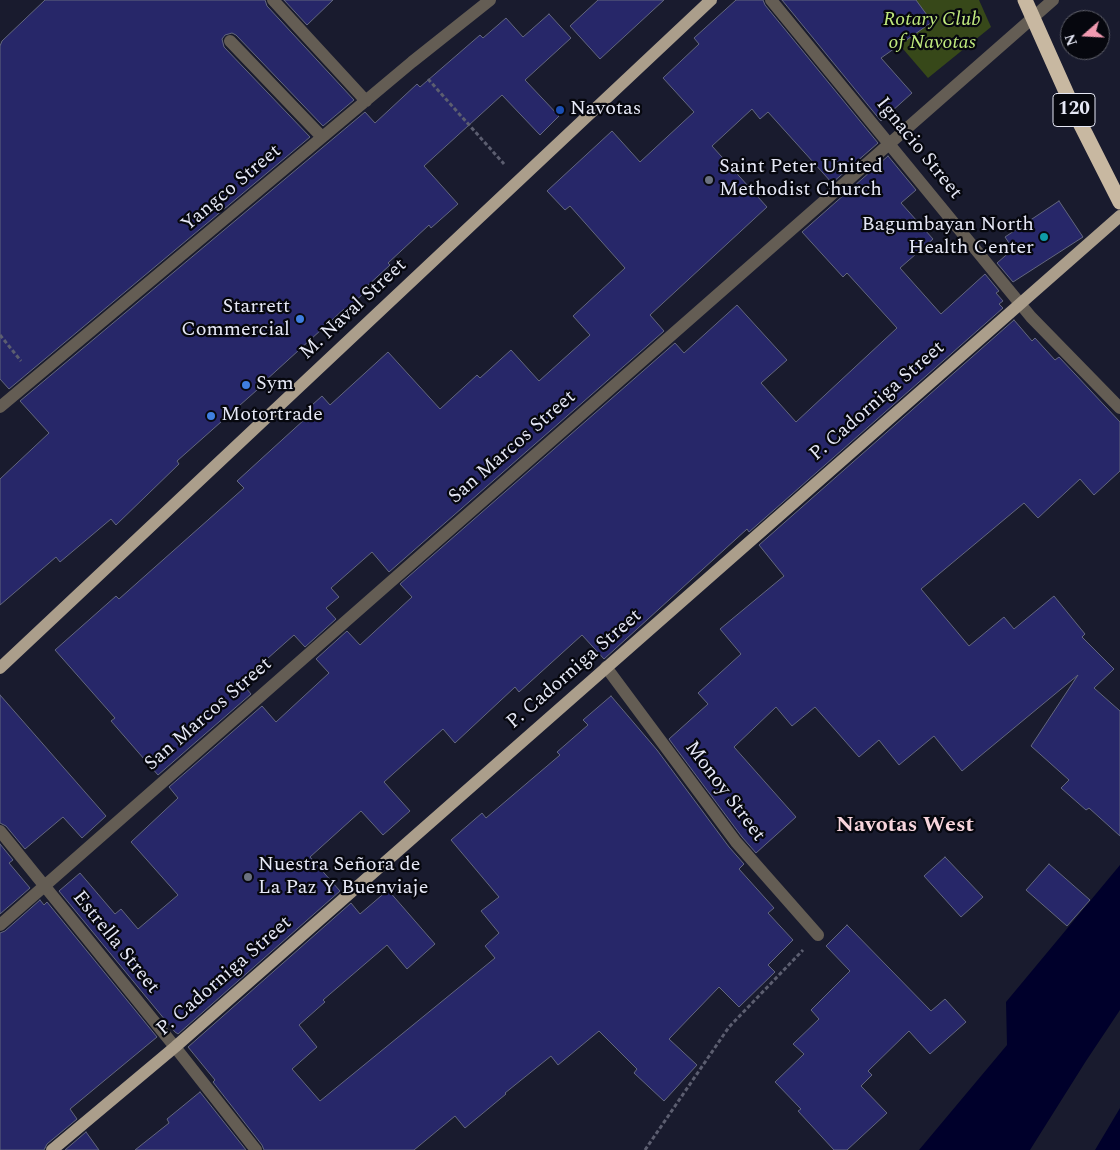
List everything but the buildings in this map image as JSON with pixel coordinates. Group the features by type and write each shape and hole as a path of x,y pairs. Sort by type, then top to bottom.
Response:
{"highway":[{"name":"120","path":"1025,0 1079,121 1120,202"}],"main road":[{"name":"M. Naval Street","path":"0,668 711,0"},
{"name":"P. Cadorniga Street","path":"52,1150 175,1047 1120,216"}],"street":[{"path":"273,0 366,101"},
{"name":"Yangco Street","path":"0,407 412,62 490,0"},
{"name":"Ignacio Street","path":"771,0 1032,317 1120,408"},
{"name":"San Marcos Street","path":"0,926 1052,0"},
{"path":"230,41 322,138"},
{"name":"Monoy Street","path":"606,667 736,842 818,935"},
{"name":"Estrella Street","path":"0,831 256,1150"}],"path":[{"path":"412,62 518,180"},
{"path":"0,335 36,378"},
{"path":"645,1150 729,1027 818,935"}],"green space":[{"name":"Rotary Club of Navotas","path":"861,0 979,0 991,27 928,78"}],"water":[{"path":"1120,865 1120,1010 1030,1150 919,1150 1007,1045 1006,1002"},
{"path":"1120,1108 1120,1150 1095,1150"}],"place":[{"name":"Navotas","path":"560,110"},
{"name":"Saint Peter United Methodist Church","path":"709,180"},
{"name":"Bagumbayan North Health Center","path":"1044,237"},
{"name":"Starrett Commercial","path":"300,319"},
{"name":"Sym","path":"246,385"},
{"name":"Motortrade","path":"211,416"},
{"name":"Nuestra Señora de La Paz Y Buenviaje","path":"248,877"}],"district":[{"name":"Navotas West","path":"905,827"}]}
